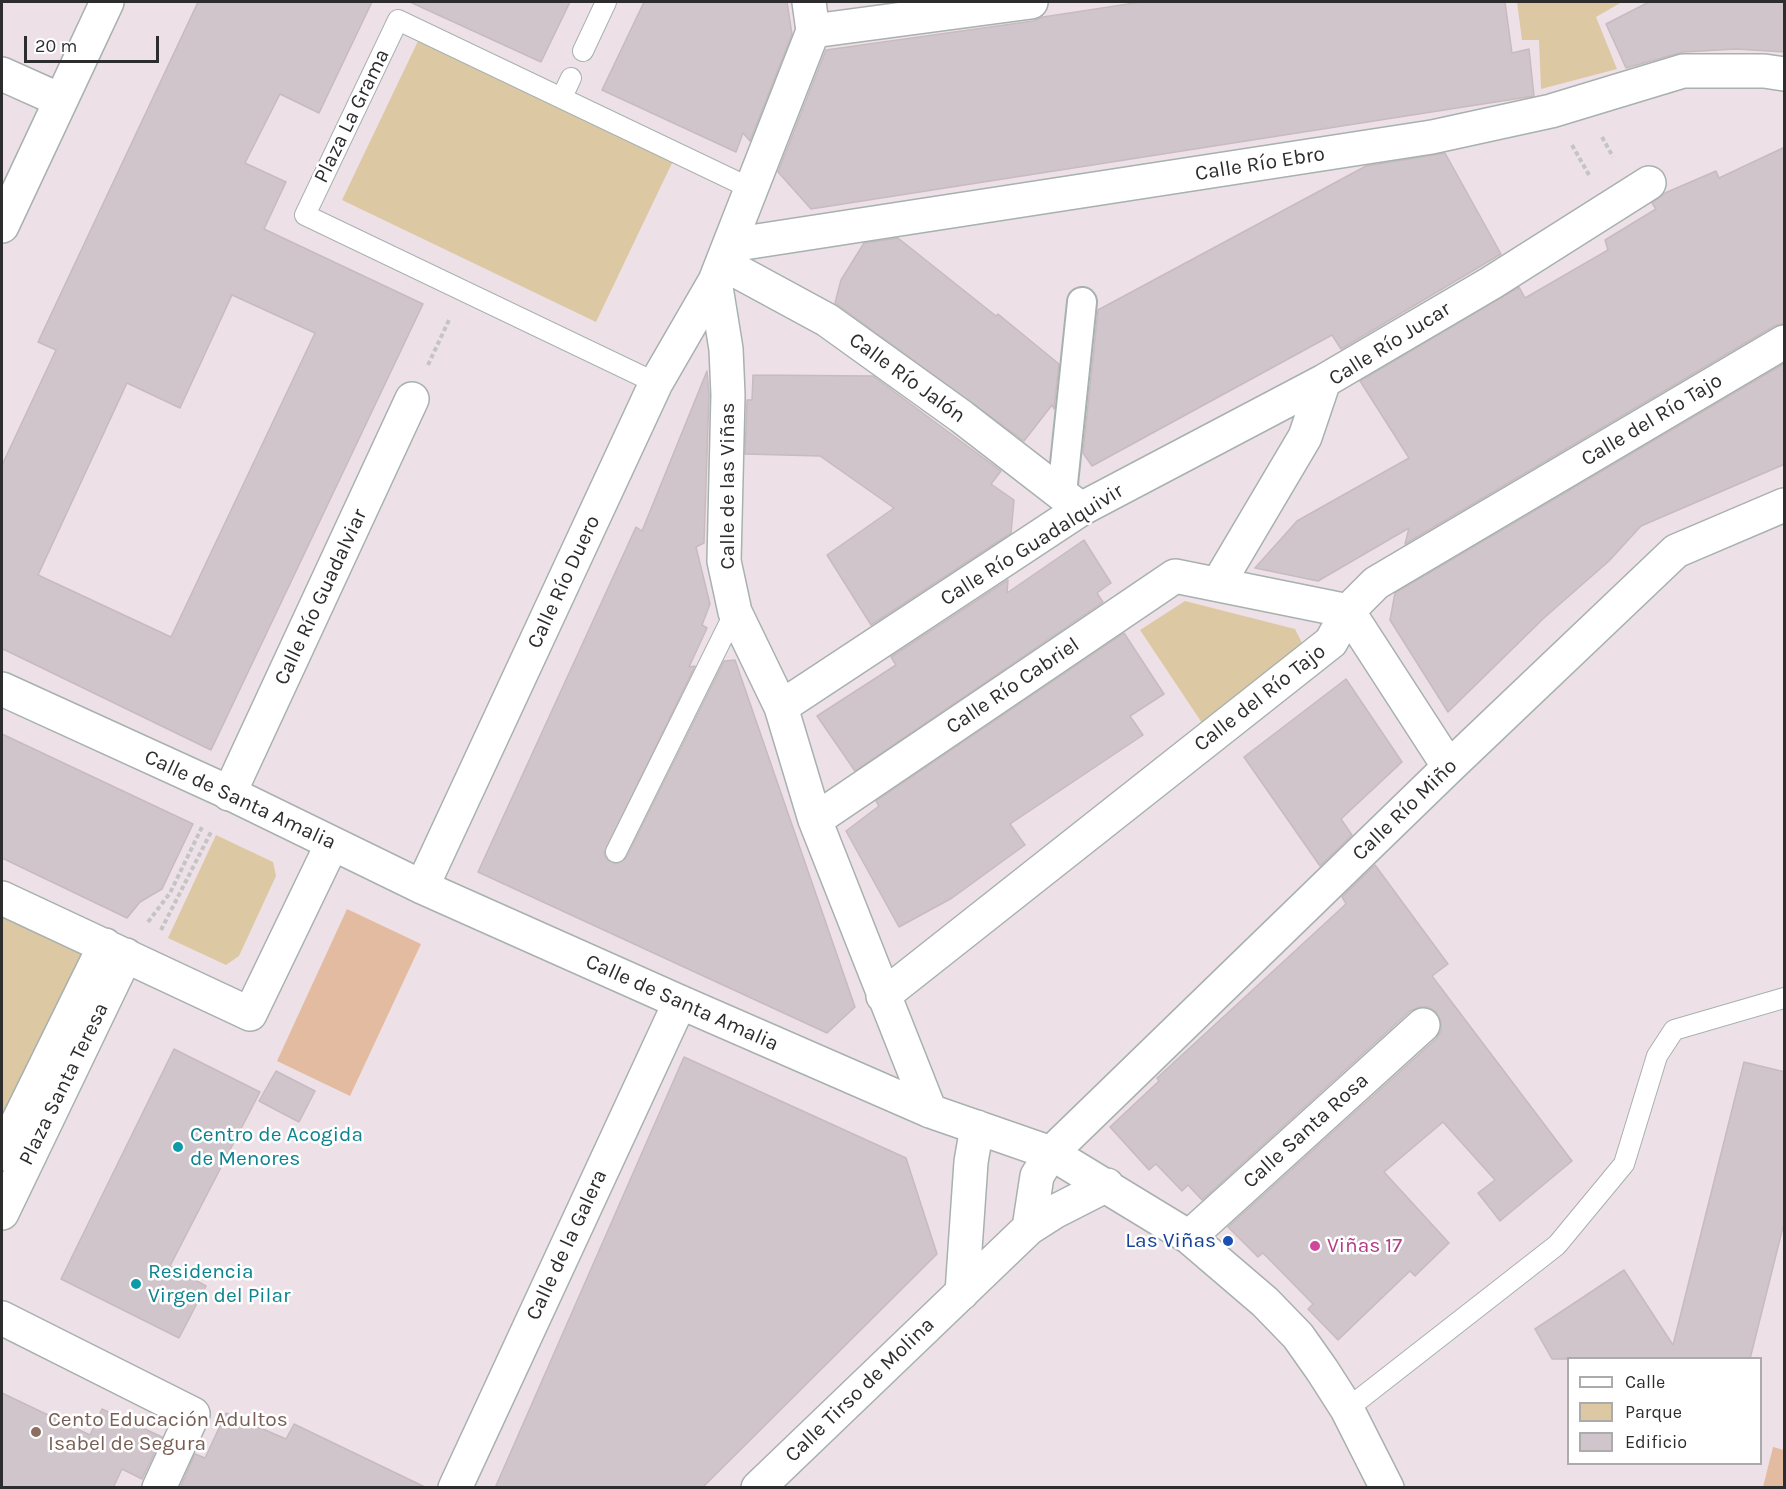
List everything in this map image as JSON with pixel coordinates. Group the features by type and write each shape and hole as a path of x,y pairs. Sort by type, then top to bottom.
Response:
{"street":[{"path":"2,226 107,2"},
{"path":"811,16 1025,2"},
{"name":"Calle de las Viñas","path":"811,16 752,189 723,263 728,395 724,561 735,612 781,707 815,820 883,996"},
{"name":"Calle Río Ebro","path":"723,263 1432,138 1551,111 1683,71 1764,71 1785,74"},
{"path":"2,74 60,100"},
{"name":"Calle Río Jucar","path":"1218,584 1305,437 1324,381 1491,283 1649,183"},
{"name":"Calle Río Duero","path":"422,887 656,383 723,263"},
{"name":"Calle Río Jalón","path":"723,263 827,320 1072,501"},
{"path":"1072,501 1082,302"},
{"name":"Calle del Río Tajo","path":"883,996 1331,642 1348,611 1376,583 1785,342"},
{"name":"Calle Río Guadalquivir","path":"781,707 1072,501 1324,381"},
{"name":"Calle Río Guadalviar","path":"229,794 412,399"},
{"name":"Calle Río Miño","path":"1051,1153 1449,767 1676,551 1785,506"},
{"name":"Calle Río Cabriel","path":"815,820 1175,576 1348,611"},
{"path":"1348,611 1449,767"},
{"name":"Calle de Santa Amalia","path":"2,689 229,794 422,887 930,1111 1051,1153 1107,1185 1189,1237 1266,1302 1298,1336 1347,1409 1387,1488"},
{"path":"2,898 129,948 250,1014 332,844"},
{"path":"2,1154 129,948"},
{"name":"Plaza Santa Teresa","path":"2,1213 129,948"},
{"path":"883,996 930,1111"},
{"name":"Calle de la Galera","path":"455,1488 680,1002"},
{"name":"Calle Santa Rosa","path":"1189,1237 1423,1025"},
{"path":"962,1293 971,1162 976,1127"},
{"path":"1029,1228 1037,1176 1051,1153"},
{"name":"Calle Tirso de Molina","path":"758,1488 1029,1228 1054,1212 1107,1185"},
{"path":"2,1318 193,1414 159,1488"}],"lane":[{"path":"583,51 606,2"},
{"name":"Plaza La Grama","path":"656,383 305,215 399,20 752,189"},
{"path":"562,97 571,78"},
{"path":"616,852 735,612"},
{"path":"1347,1409 1557,1245 1624,1164 1657,1056 1674,1030 1785,998"}],"path":[{"path":"1600,133 1615,162"},
{"path":"1569,141 1594,182"},
{"path":"129,948 170,893 205,822 213,826 129,948"}],"green space":[{"path":"1517,2 1622,2 1596,17 1617,69 1541,89 1539,40 1522,40"},
{"path":"419,39 673,161 596,322 342,200"},
{"path":"1185,601 1295,629 1302,643 1202,723 1140,630"},
{"path":"216,835 273,862 276,876 239,956 226,965 168,938"},
{"path":"2,912 83,951 2,1121"}],"shaded area":[{"path":"347,909 421,944 350,1096 277,1061"},
{"path":"1773,1447 1784,1450 1784,1487 1763,1487"}],"building":[{"path":"198,2 372,2 319,113 280,94 245,163 286,182 264,229 423,304 211,750 3,649 2,653 2,465 56,350 38,342","holes":["232,295 315,333 171,637 38,575 127,383 180,408"]},
{"path":"410,2 570,2 541,62"},
{"path":"644,2 787,2 792,34 750,141 743,133 736,152 602,90"},
{"path":"1141,2 1505,2 1512,53 1529,49 1534,96 811,209 778,172 826,50 1033,21 1043,17"},
{"path":"1649,2 1785,2 1785,52 1736,49 1683,52 1626,68 1606,24"},
{"path":"1785,147 1785,323 1774,326 1405,544 1409,528 1318,581 1255,568 1297,521 1409,458 1360,381 1519,287 1525,298 1608,250 1605,240 1656,209 1652,203 1665,193 1716,171 1719,178"},
{"path":"1445,153 1501,254 1341,349 1332,335 1092,466 1083,453 1098,310 1366,166"},
{"path":"898,238 1059,364 1054,409 1052,405 1024,441 835,303 841,280 864,243"},
{"path":"1785,363 1785,464 1641,526 1609,561 1544,618 1448,712 1390,620 1395,593"},
{"path":"707,371 709,395 704,543 696,547 710,604 702,625 707,628 689,667 695,666 604,853 606,859 616,864 626,858 724,661 735,660 855,1007 827,1033 478,872 636,527 642,531"},
{"path":"753,375 873,376 1001,471 991,484 1014,500 1011,533 871,625 827,555 894,508 820,456 745,454 747,400 752,400"},
{"path":"1084,540 1111,583 1097,593 1103,602 855,771 817,716 896,665 891,657 1008,580 1007,593"},
{"path":"1124,633 1164,694 1130,716 1143,735 1010,824 1025,845 952,898 899,927 846,831 879,806 876,801"},
{"path":"1346,679 1402,762 1341,819 1352,835 1320,866 1244,757"},
{"path":"2,734 193,824 162,889 140,902 127,918 2,858"},
{"path":"1375,865 1448,964 1432,976 1572,1161 1500,1221 1478,1193 1495,1180 1443,1122 1384,1172 1449,1243 1415,1276 1410,1271 1338,1340 1308,1309 1313,1304 1263,1253 1258,1257 1228,1227 1436,1039 1441,1031 1441,1022 1436,1012 1428,1007 1410,1011 1202,1200 1188,1185 1182,1191 1156,1164 1149,1170 1110,1127 1159,1081 1157,1078 1346,904 1342,897"},
{"name":"Centro de Acogida de Menores","path":"174,1049 260,1092 170,1266 206,1286 179,1338 61,1279"},
{"path":"684,1057 906,1158 937,1254 702,1488 495,1488"},
{"path":"1744,1062 1785,1072 1785,1219 1750,1357 1567,1357 1567,1359 1552,1359 1535,1329 1624,1270 1673,1345"},
{"path":"276,1071 315,1091 299,1122 259,1101"},
{"name":"Cento Educación Adultos Isabel de Segura","path":"2,1393 90,1435 102,1409 162,1437 142,1479 122,1469 113,1488 2,1488"},
{"path":"226,1413 286,1439 294,1424 427,1488 180,1488 195,1454 205,1458"}],"place":[{"name":"Centro de Acogida de Menores","path":"178,1147"},
{"name":"Las Viñas","path":"1228,1241"},
{"name":"Viñas 17","path":"1315,1246"},
{"name":"Residencia Virgen del Pilar","path":"136,1284"},
{"name":"Cento Educación Adultos Isabel de Segura","path":"36,1432"}]}
